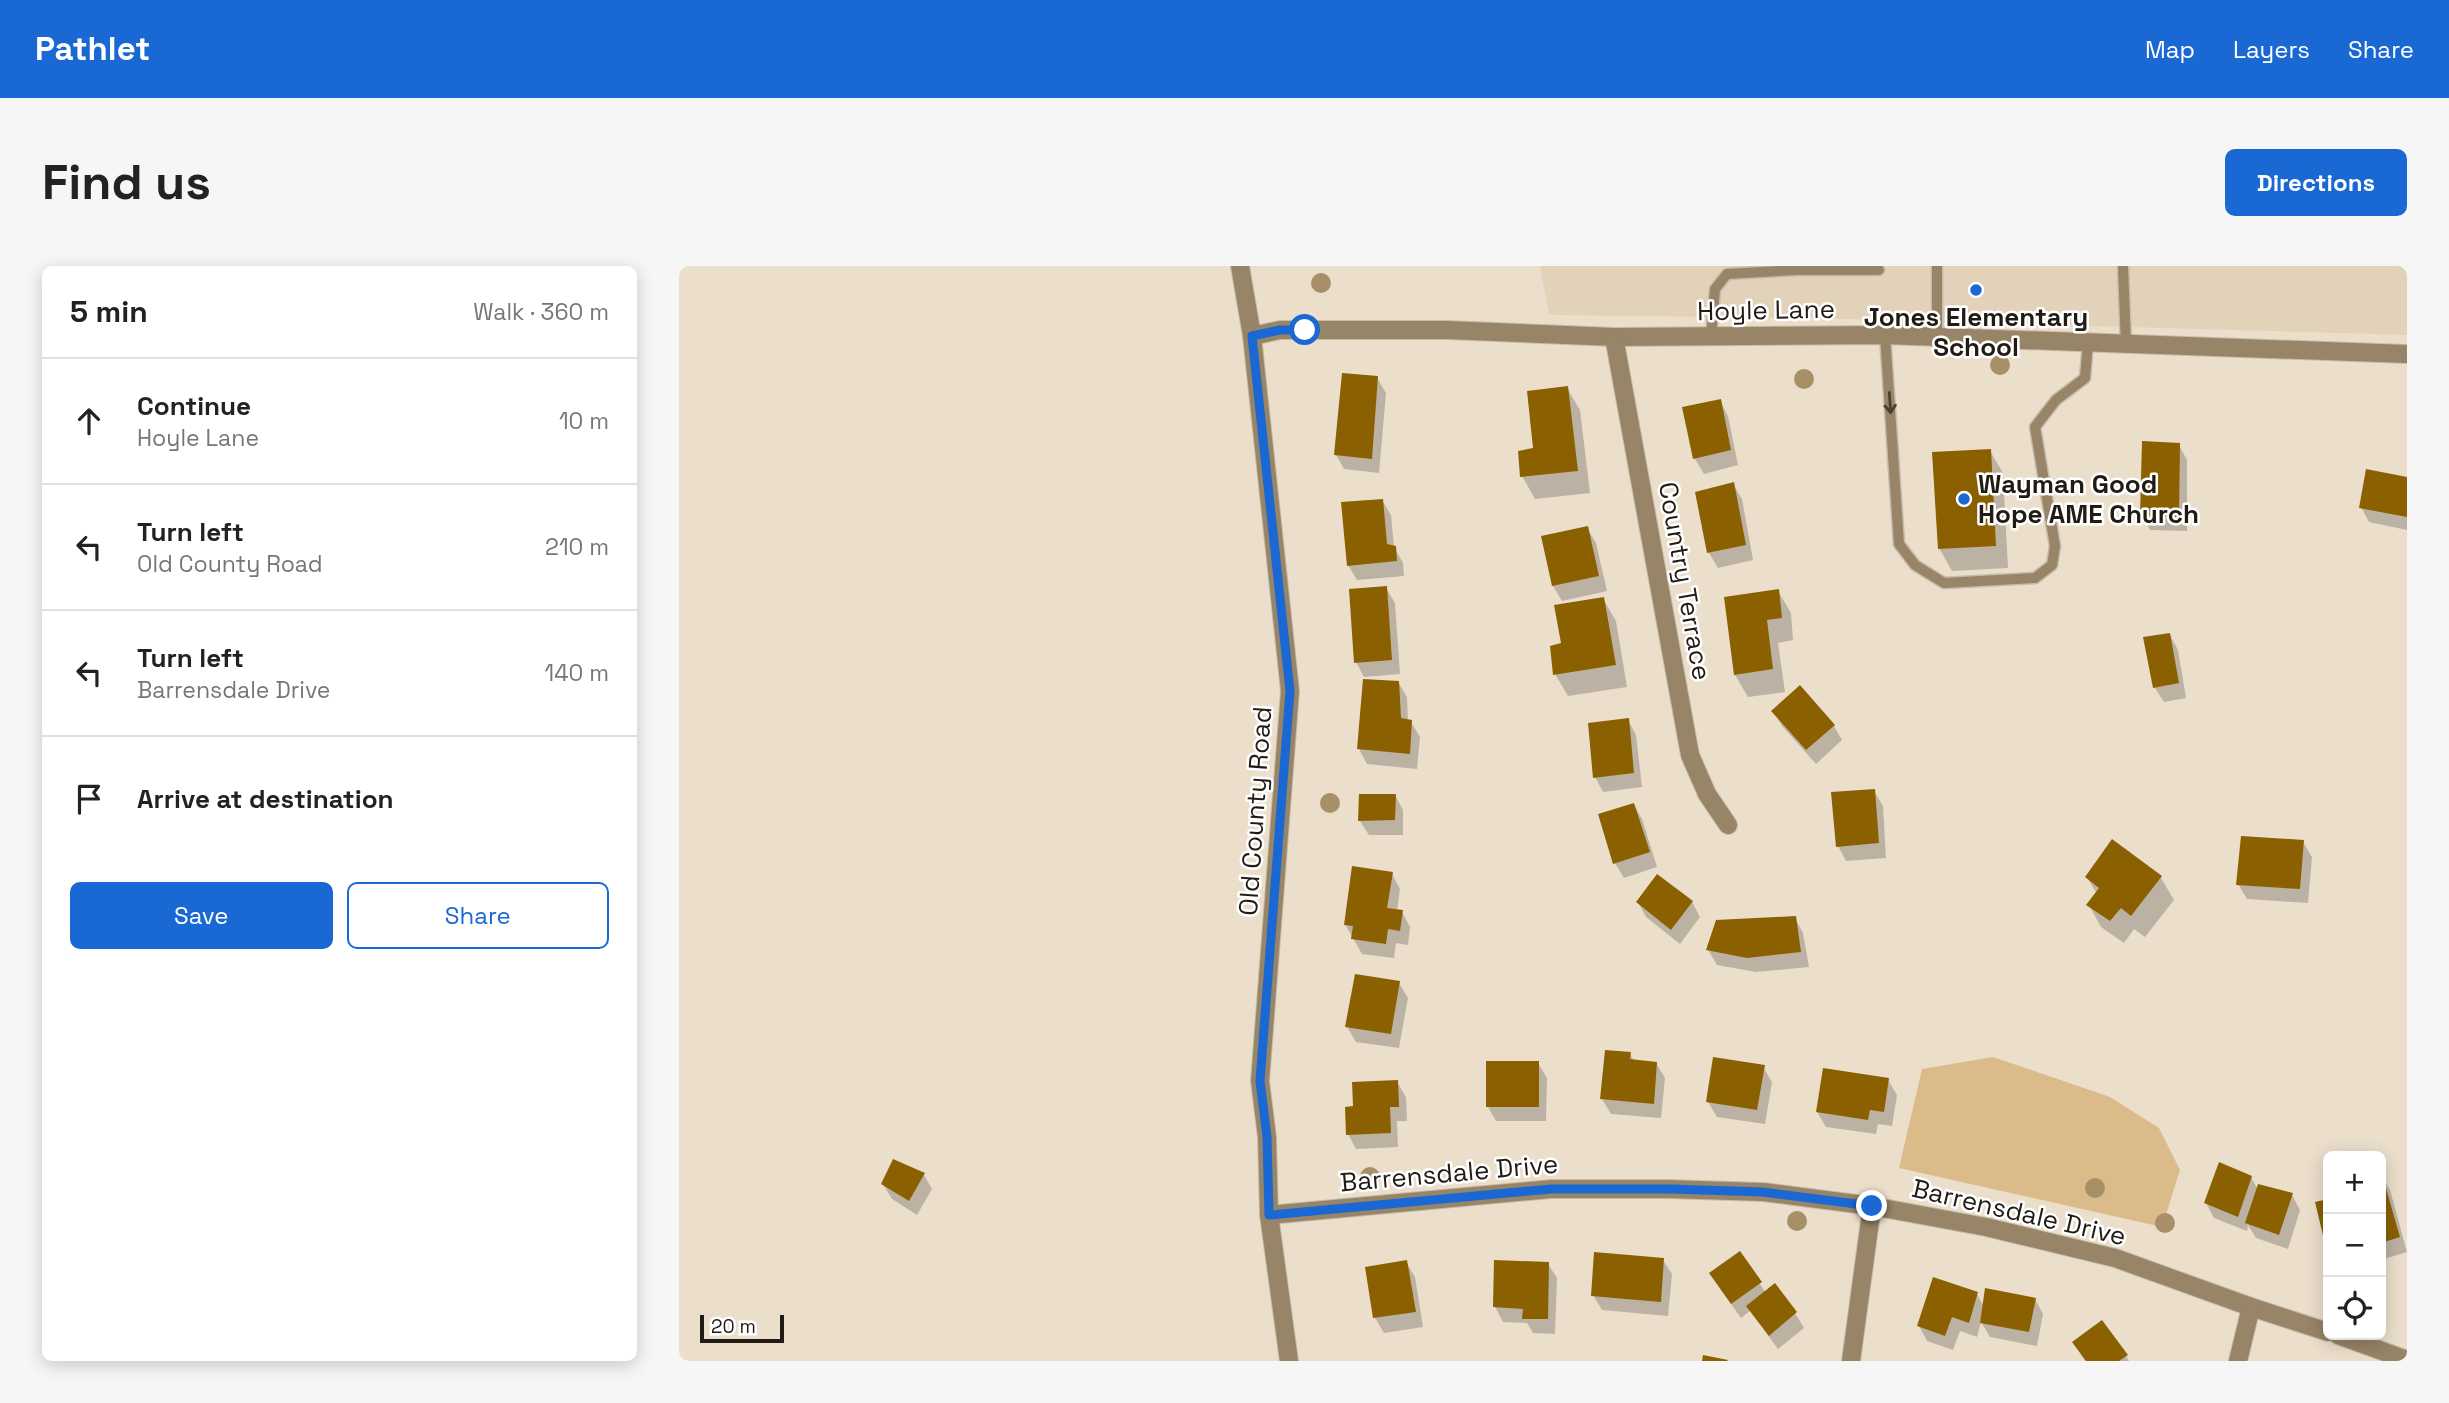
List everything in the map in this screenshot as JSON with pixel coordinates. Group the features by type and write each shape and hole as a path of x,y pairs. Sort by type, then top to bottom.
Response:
{"street":[{"name":"Old County Road","path":"1240,266 1252,336 1290,691 1260,1081 1267,1137 1269,1215 1289,1361"},
{"name":"Hoyle Lane","path":"1252,336 1280,330 1447,330 1614,337 1885,335 2407,354"},
{"name":"Country Terrace","path":"1614,337 1690,755 1707,794 1728,825"},
{"name":"Barrensdale Drive","path":"1269,1215 1551,1189 1763,1192 1872,1206 1986,1227 2115,1258 2323,1330"},
{"path":"1851,1361 1872,1206"},
{"path":"2238,1361 2251,1307"},
{"path":"2352,1340 2407,1360"}],"lane":[{"path":"1937,266 1937,336"},
{"path":"2123,266 2126,345"},
{"path":"1711,337 1714,289 1727,274 1796,270 1879,270"},
{"path":"1885,335 1899,544 1915,565 1944,583 2035,578 2052,565 2055,546 2035,427 2056,400 2085,378 2088,343"}],"shaded area":[{"name":"Jones Elementary School","path":"1540,266 2407,266 2407,335 1810,318 1549,315"},
{"path":"1993,1057 2110,1097 2159,1128 2180,1170 2162,1227 1899,1168 1922,1069"}],"building":[{"path":"1342,373 1378,376 1372,459 1334,455"},
{"path":"1568,386 1578,471 1520,477 1518,451 1533,448 1527,391"},
{"path":"1721,399 1731,450 1693,459 1682,407"},
{"path":"2142,441 2180,443 2179,517 2140,516"},
{"name":"Wayman Good Hope AME Church","path":"1991,449 1996,546 1938,549 1932,452"},
{"path":"2366,469 2407,477 2407,517 2359,508"},
{"path":"1734,482 1746,545 1707,553 1695,492"},
{"path":"1383,499 1387,544 1396,546 1397,561 1347,566 1341,502"},
{"path":"1588,526 1599,576 1552,586 1541,536"},
{"path":"1387,586 1392,660 1354,663 1349,589"},
{"path":"1779,589 1782,618 1767,620 1773,669 1734,675 1724,597"},
{"path":"1604,597 1616,665 1553,675 1550,646 1561,643 1554,605"},
{"path":"2170,633 2179,683 2153,688 2143,637"},
{"path":"1363,679 1399,681 1401,718 1412,720 1410,754 1357,749"},
{"path":"1800,685 1835,725 1806,750 1771,711"},
{"path":"1629,718 1634,773 1593,778 1588,723"},
{"path":"1875,789 1879,843 1836,847 1831,792"},
{"path":"1359,794 1396,794 1395,820 1358,821"},
{"path":"1634,803 1650,852 1613,864 1598,814"},
{"path":"2241,836 2304,840 2300,889 2236,885"},
{"path":"2112,839 2162,876 2131,916 2121,908 2110,921 2086,905 2099,888 2085,877"},
{"path":"1352,866 1393,872 1387,908 1403,910 1400,931 1388,929 1386,944 1351,939 1353,926 1344,925"},
{"path":"1657,874 1693,901 1671,930 1636,902"},
{"path":"1796,916 1801,952 1747,958 1706,950 1716,920"},
{"path":"1355,974 1400,981 1391,1034 1345,1027"},
{"path":"1605,1050 1631,1052 1630,1059 1657,1062 1654,1104 1600,1099"},
{"path":"1713,1057 1765,1065 1757,1110 1706,1102"},
{"path":"1486,1061 1539,1061 1539,1107 1486,1107"},
{"path":"1823,1068 1889,1078 1884,1112 1870,1110 1868,1120 1816,1112"},
{"path":"1398,1080 1399,1107 1390,1107 1391,1133 1346,1135 1345,1107 1353,1106 1352,1082"},
{"path":"893,1159 925,1173 909,1201 881,1184"},
{"path":"2219,1162 2252,1176 2238,1217 2204,1203"},
{"path":"2258,1184 2293,1193 2279,1235 2245,1223"},
{"path":"2386,1188 2400,1237 2386,1241"},
{"path":"2323,1200 2323,1235 2315,1202"},
{"path":"1740,1251 1762,1282 1731,1304 1709,1273"},
{"path":"1594,1252 1664,1258 1661,1302 1591,1296"},
{"path":"1407,1260 1416,1312 1373,1318 1365,1267"},
{"path":"1494,1260 1549,1262 1548,1319 1522,1319 1523,1309 1493,1307"},
{"path":"1933,1277 1978,1292 1969,1323 1952,1317 1945,1336 1917,1326"},
{"path":"1775,1283 1797,1312 1769,1336 1746,1306"},
{"path":"1985,1288 2036,1298 2029,1332 1980,1323"},
{"path":"2102,1320 2128,1355 2119,1361 2086,1361 2072,1342"},
{"path":"1703,1355 1728,1360 1702,1361"}],"place":[{"name":"Jones Elementary School","path":"1976,290"},
{"name":"Wayman Good Hope AME Church","path":"1964,499"}],"route":[{"path":"1305,330 1280,330 1252,336 1290,691 1260,1081 1267,1137 1269,1215 1551,1189 1763,1192 1872,1206"}]}
